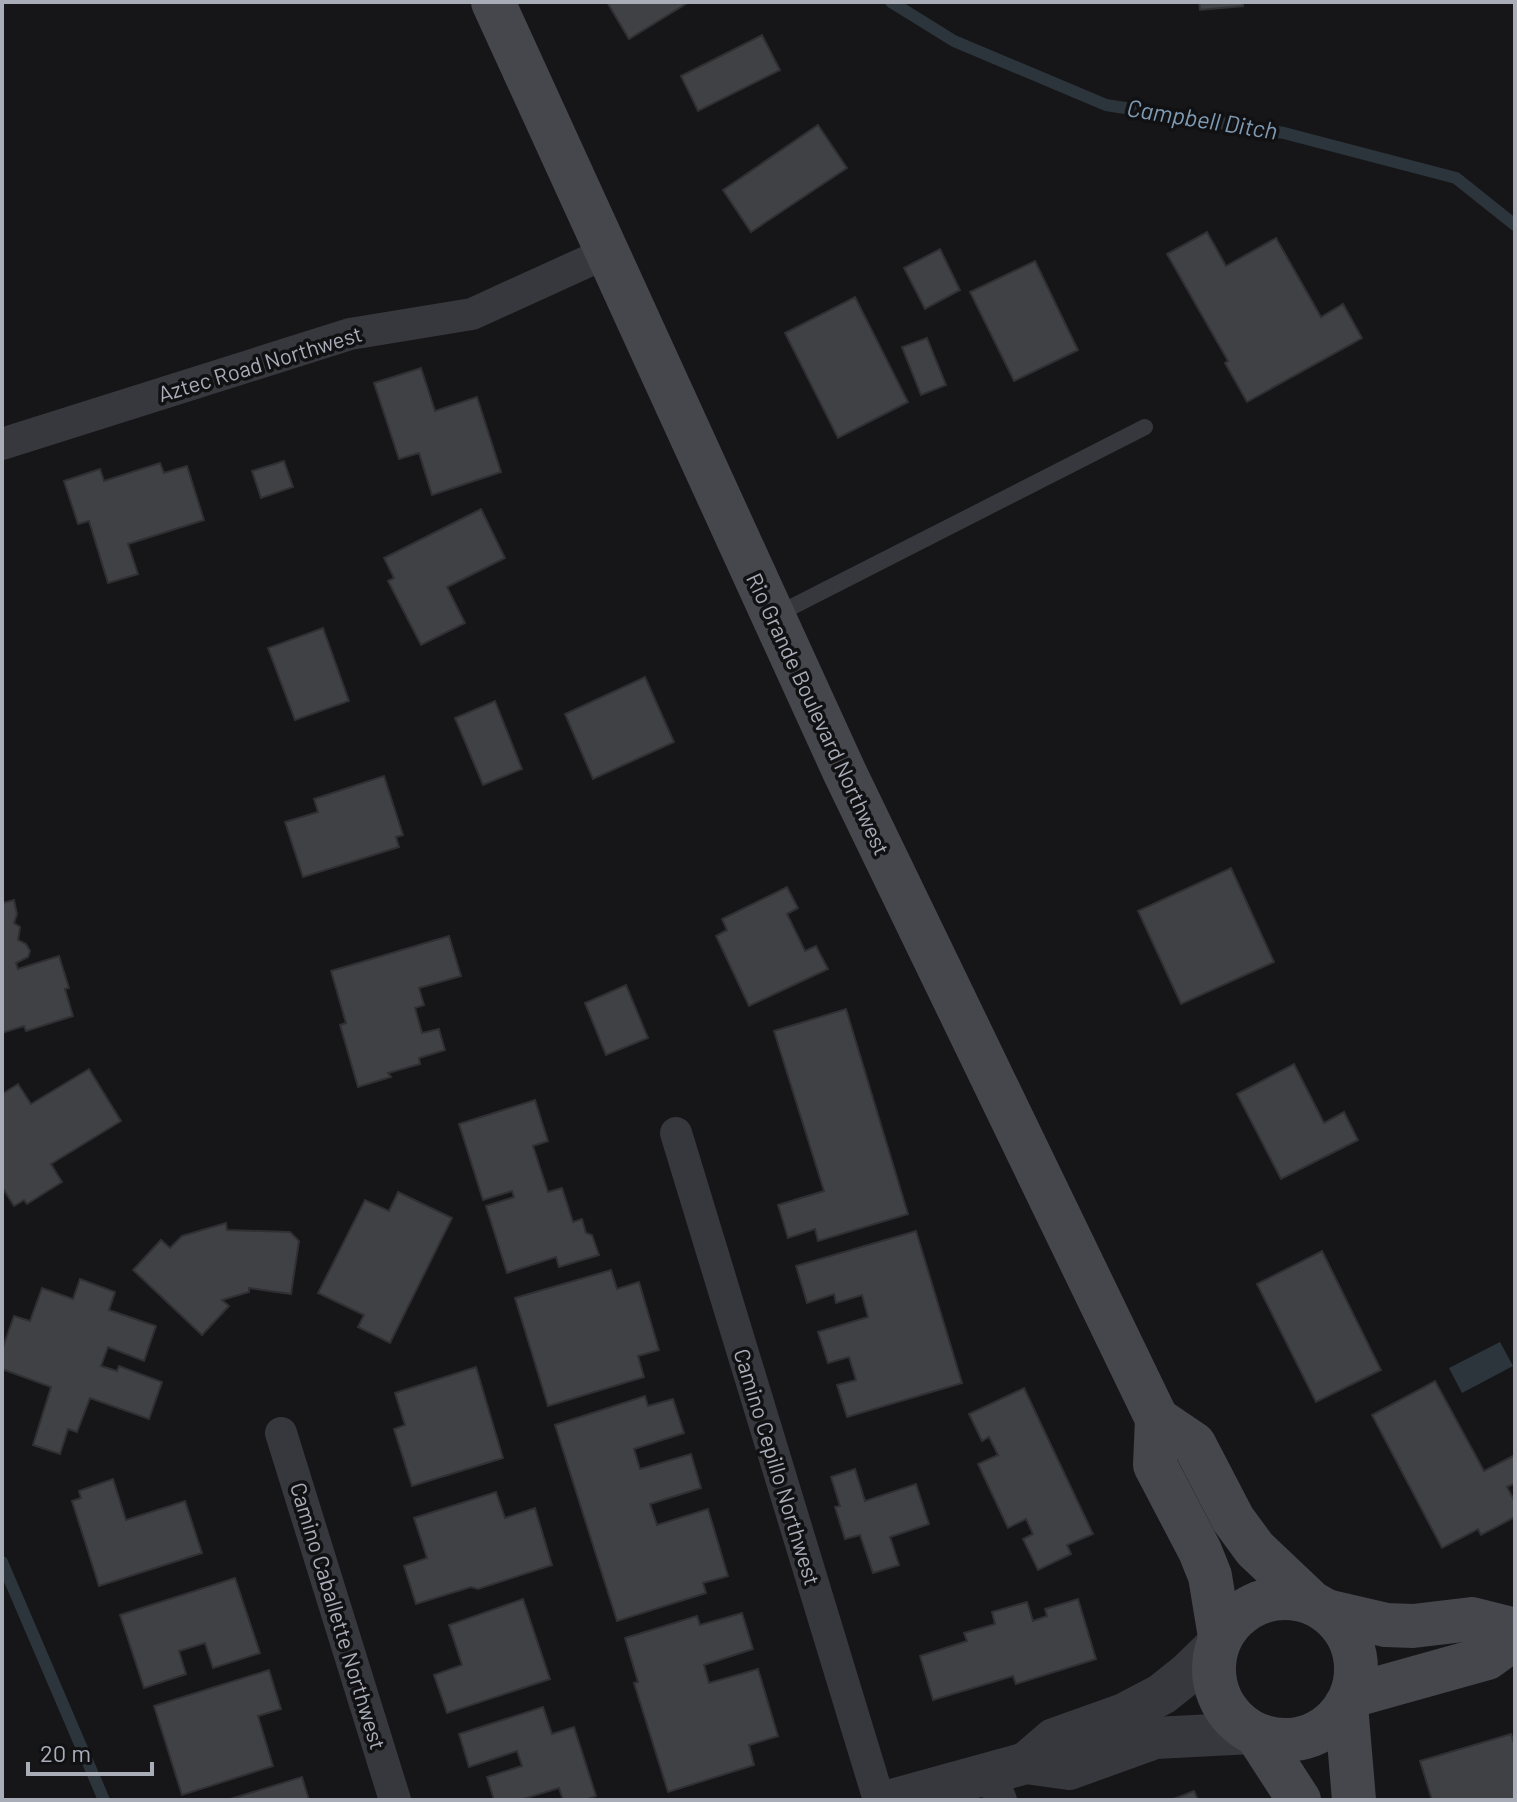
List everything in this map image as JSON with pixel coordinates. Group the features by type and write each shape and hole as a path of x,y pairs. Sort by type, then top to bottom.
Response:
{"main road":[{"name":"Rio Grande Boulevard Northwest","path":"493,2 866,818 1157,1419"},
{"path":"1157,1419 1194,1444 1233,1519 1255,1549 1321,1607 1343,1626 1352,1642 1356,1678 1349,1700 1334,1721 1307,1736 1277,1740 1255,1734 1236,1721 1222,1704 1215,1685 1213,1664 1219,1641 1233,1620 1250,1607 1270,1599 1291,1597 1321,1607 1386,1625 1413,1626 1472,1619 1515,1630"},
{"path":"1157,1419 1155,1465 1210,1576 1219,1641"},
{"path":"1349,1700 1487,1658 1515,1638"},
{"path":"1349,1700 1354,1800"},
{"path":"1255,1734 1299,1800"}],"street":[{"name":"Aztec Road Northwest","path":"2,444 350,334 472,314 606,253"},
{"name":"Camino Cepillo Northwest","path":"676,1133 879,1800"},
{"name":"Camino Caballette Northwest","path":"281,1433 395,1800"},
{"path":"1005,1778 1054,1739 1124,1714 1162,1694 1219,1641"},
{"path":"892,1800 1069,1769 1155,1738 1255,1734"}],"lane":[{"path":"772,617 1145,427"}],"shaded area":[{"path":"1500,1342 1513,1366 1462,1393 1449,1368"}],"building":[{"path":"607,2 689,2 629,39"},
{"path":"1199,2 1243,2 1243,6 1200,10"},
{"path":"762,35 780,70 698,111 681,76"},
{"path":"818,125 847,168 751,232 723,190"},
{"path":"1207,232 1226,266 1276,238 1321,317 1343,304 1362,338 1247,402 1225,363 1228,361 1167,254"},
{"path":"940,249 960,290 925,309 904,268"},
{"path":"1035,261 1078,350 1014,381 970,292"},
{"path":"855,297 908,402 838,438 785,333"},
{"path":"927,338 946,385 921,395 902,347"},
{"path":"421,368 435,411 477,397 501,472 432,495 419,453 399,459 374,383"},
{"path":"284,461 293,487 261,498 252,471"},
{"path":"160,463 164,473 187,466 204,520 128,544 138,574 108,583 89,521 78,524 64,481 100,469 104,481"},
{"path":"481,509 505,558 447,587 465,623 421,645 388,581 394,578 384,558"},
{"path":"323,628 349,701 295,720 268,648"},
{"path":"645,677 674,742 593,779 565,714"},
{"path":"495,701 522,769 483,785 455,718"},
{"path":"384,776 403,835 396,837 399,847 303,877 285,822 318,812 314,799"},
{"path":"1231,868 1274,962 1181,1004 1138,911"},
{"path":"787,887 798,908 787,914 805,951 816,946 828,969 749,1006 716,936 727,930 722,919"},
{"path":"14,900 17,914 14,923 20,927 18,940 26,944 30,951 28,957 16,963 18,969 59,956 69,988 65,989 73,1016 26,1031 24,1026 2,1033 2,903"},
{"path":"449,936 461,976 419,988 424,1005 415,1008 422,1033 439,1029 445,1050 419,1058 420,1064 388,1073 391,1077 358,1087 340,1025 346,1023 331,971"},
{"path":"626,985 648,1038 606,1055 585,1003"},
{"path":"846,1009 908,1214 818,1241 815,1229 788,1238 778,1205 824,1191 774,1031"},
{"path":"1294,1064 1324,1123 1344,1112 1358,1140 1281,1179 1237,1094"},
{"path":"89,1069 121,1121 51,1164 62,1182 27,1204 24,1200 14,1206 2,1187 2,1094 18,1084 31,1104"},
{"path":"535,1100 548,1141 533,1146 548,1192 562,1188 573,1222 582,1219 599,1255 559,1267 556,1257 507,1273 486,1206 514,1197 512,1191 483,1200 459,1124"},
{"path":"398,1192 452,1218 390,1343 358,1327 364,1315 318,1293 365,1200 389,1211"},
{"path":"226,1223 227,1230 290,1232 299,1241 291,1294 249,1288 249,1292 222,1300 229,1306 202,1335 133,1270 161,1240 170,1248 182,1236"},
{"path":"916,1231 962,1383 847,1417 837,1385 856,1380 849,1357 828,1363 818,1332 868,1317 862,1295 836,1303 834,1294 807,1303 796,1266"},
{"path":"1322,1251 1381,1370 1316,1402 1257,1284"},
{"path":"611,1270 617,1289 639,1282 659,1350 638,1356 644,1377 548,1406 515,1298"},
{"path":"80,1279 115,1292 109,1310 156,1326 144,1361 108,1347 101,1366 117,1371 119,1366 162,1382 149,1419 90,1398 77,1432 68,1429 60,1454 33,1445 51,1387 2,1369 2,1350 14,1316 30,1321 42,1288 73,1299"},
{"path":"476,1367 503,1458 412,1486 394,1429 405,1425 395,1393"},
{"path":"1435,1381 1484,1471 1515,1455 1515,1483 1507,1487 1515,1502 1515,1517 1481,1535 1478,1529 1442,1548 1372,1415"},
{"path":"1024,1388 1093,1534 1067,1545 1071,1554 1038,1570 1023,1539 1033,1534 1026,1519 1008,1528 978,1464 998,1455 989,1437 982,1441 969,1414"},
{"path":"645,1396 648,1406 673,1399 684,1433 634,1449 640,1469 691,1454 701,1488 650,1504 657,1525 708,1509 728,1576 703,1583 706,1593 617,1621 555,1425"},
{"path":"855,1469 865,1501 916,1484 929,1524 890,1537 899,1565 873,1573 860,1535 845,1539 835,1507 840,1506 831,1477"},
{"path":"113,1479 126,1520 185,1501 202,1553 99,1586 72,1501 81,1498 79,1491"},
{"path":"496,1492 505,1518 535,1508 552,1565 478,1589 471,1587 416,1604 404,1566 427,1558 414,1518"},
{"path":"235,1578 260,1653 213,1668 205,1643 179,1651 186,1674 144,1688 120,1615"},
{"path":"523,1599 550,1679 447,1713 434,1675 462,1665 449,1625"},
{"path":"1078,1599 1096,1659 1016,1684 1013,1676 933,1700 920,1656 967,1641 964,1633 995,1624 992,1612 1027,1602 1033,1621 1047,1616 1045,1609"},
{"path":"742,1613 753,1649 704,1665 709,1683 758,1669 778,1736 749,1745 754,1765 668,1792 634,1683 638,1682 625,1638 697,1616 700,1625"},
{"path":"269,1670 281,1709 258,1716 273,1766 182,1795 154,1706"},
{"path":"543,1707 552,1734 574,1727 596,1796 585,1800 563,1800 559,1788 520,1800 494,1800 487,1777 522,1766 517,1751 469,1767 459,1734"},
{"path":"1511,1734 1515,1747 1515,1800 1432,1800 1420,1761"},
{"path":"302,1777 309,1800 227,1800"},
{"path":"1194,1791 1198,1800 1171,1800"}],"waterway":[{"name":"Campbell Ditch","path":"891,2 954,41 1106,105 1284,133 1456,178 1515,225"},
{"path":"2,1562 104,1800"}]}
